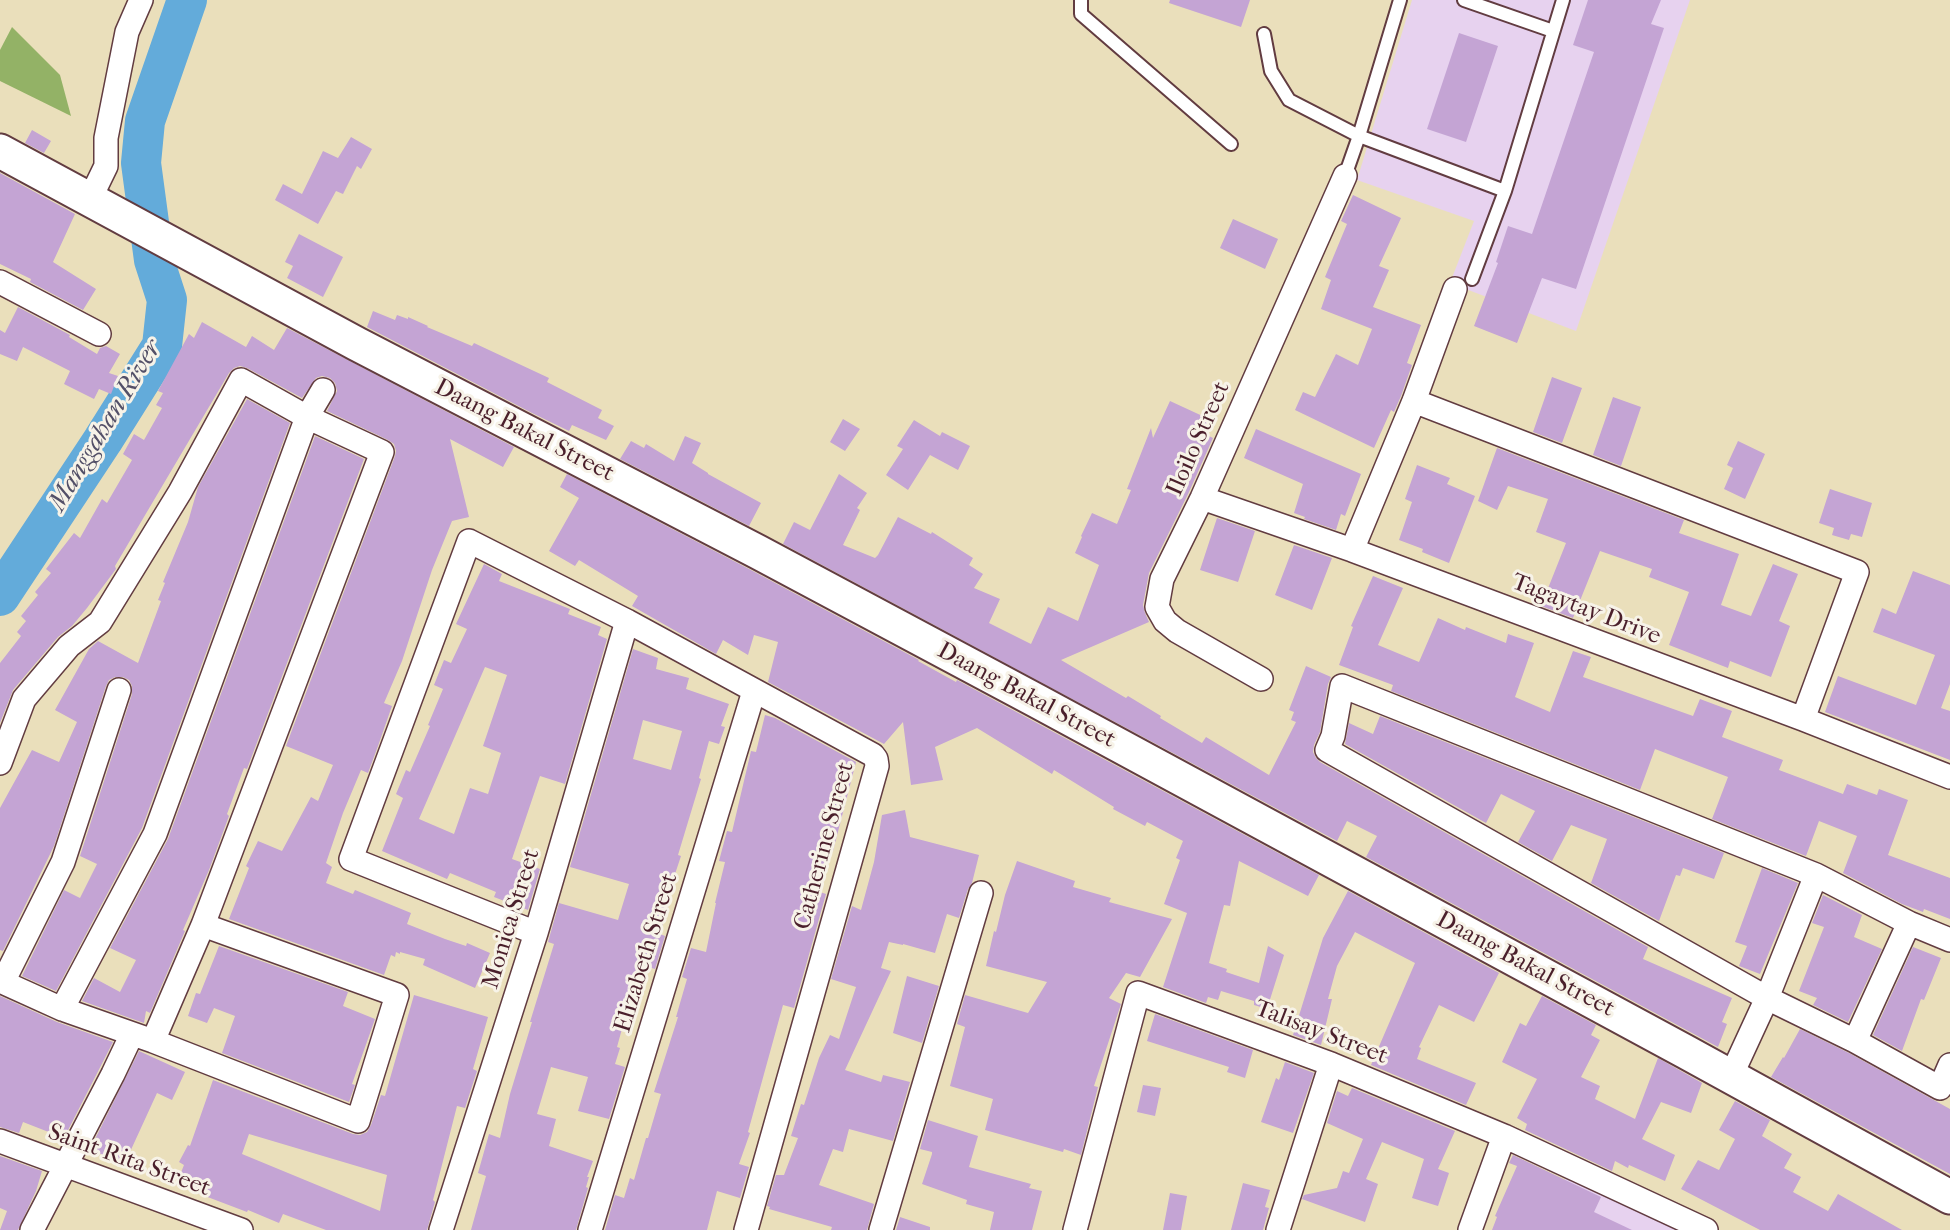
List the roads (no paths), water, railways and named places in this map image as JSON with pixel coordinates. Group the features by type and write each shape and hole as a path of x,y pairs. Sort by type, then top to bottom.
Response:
{"street":[{"path":"94,201 106,166 106,138 127,32 141,0"},
{"name":"Daang Bakal Street","path":"0,151 242,282 770,559 1731,1076 1950,1197"},
{"name":"Iloilo Street","path":"1261,679 1177,631 1165,621 1157,607 1162,579 1202,498 1345,176"},
{"path":"0,282 99,334"},
{"path":"1352,550 1464,284"},
{"path":"0,762 24,699 69,646 100,622 180,492 241,380 307,417 382,452 203,925 32,1230"},
{"path":"62,1009 155,834 307,417 323,390"},
{"path":"1414,401 1857,572 1802,719"},
{"name":"Tagaytay Drive","path":"1202,498 1352,550 1950,777"},
{"name":"Catherine Street","path":"536,933 351,859 469,541 627,621 876,759 877,766 746,1230"},
{"name":"Monica Street","path":"441,1230 536,933 627,621"},
{"path":"1950,940 1909,923 1816,875 1342,686 1333,736 1327,750 1767,998 1855,1041 1940,1088 1950,1065"},
{"path":"119,690 62,862 2,982 62,1009 142,1037 358,1121 397,995 203,925"},
{"name":"Elizabeth Street","path":"590,1230 754,691"},
{"path":"1731,1076 1767,998 1816,875"},
{"path":"881,1230 981,893"},
{"path":"1855,1041 1909,923"},
{"name":"Talisay Street","path":"1075,1230 1138,993 1331,1064 1504,1136 1706,1230"},
{"path":"1278,1230 1331,1064"},
{"path":"1469,1230 1504,1136"},
{"name":"Saint Rita Street","path":"0,1141 241,1230"}],"lane":[{"path":"1081,0 1082,13 1231,144"},
{"path":"1345,176 1400,0"},
{"path":"1464,0 1553,31"},
{"path":"1464,284 1504,191 1563,0"},
{"path":"1264,34 1271,71 1289,100 1359,136 1504,191"}],"waterway":[{"name":"Manggahan River","path":"0,596 162,346 167,300 154,260 141,163 145,121 187,0"}]}
